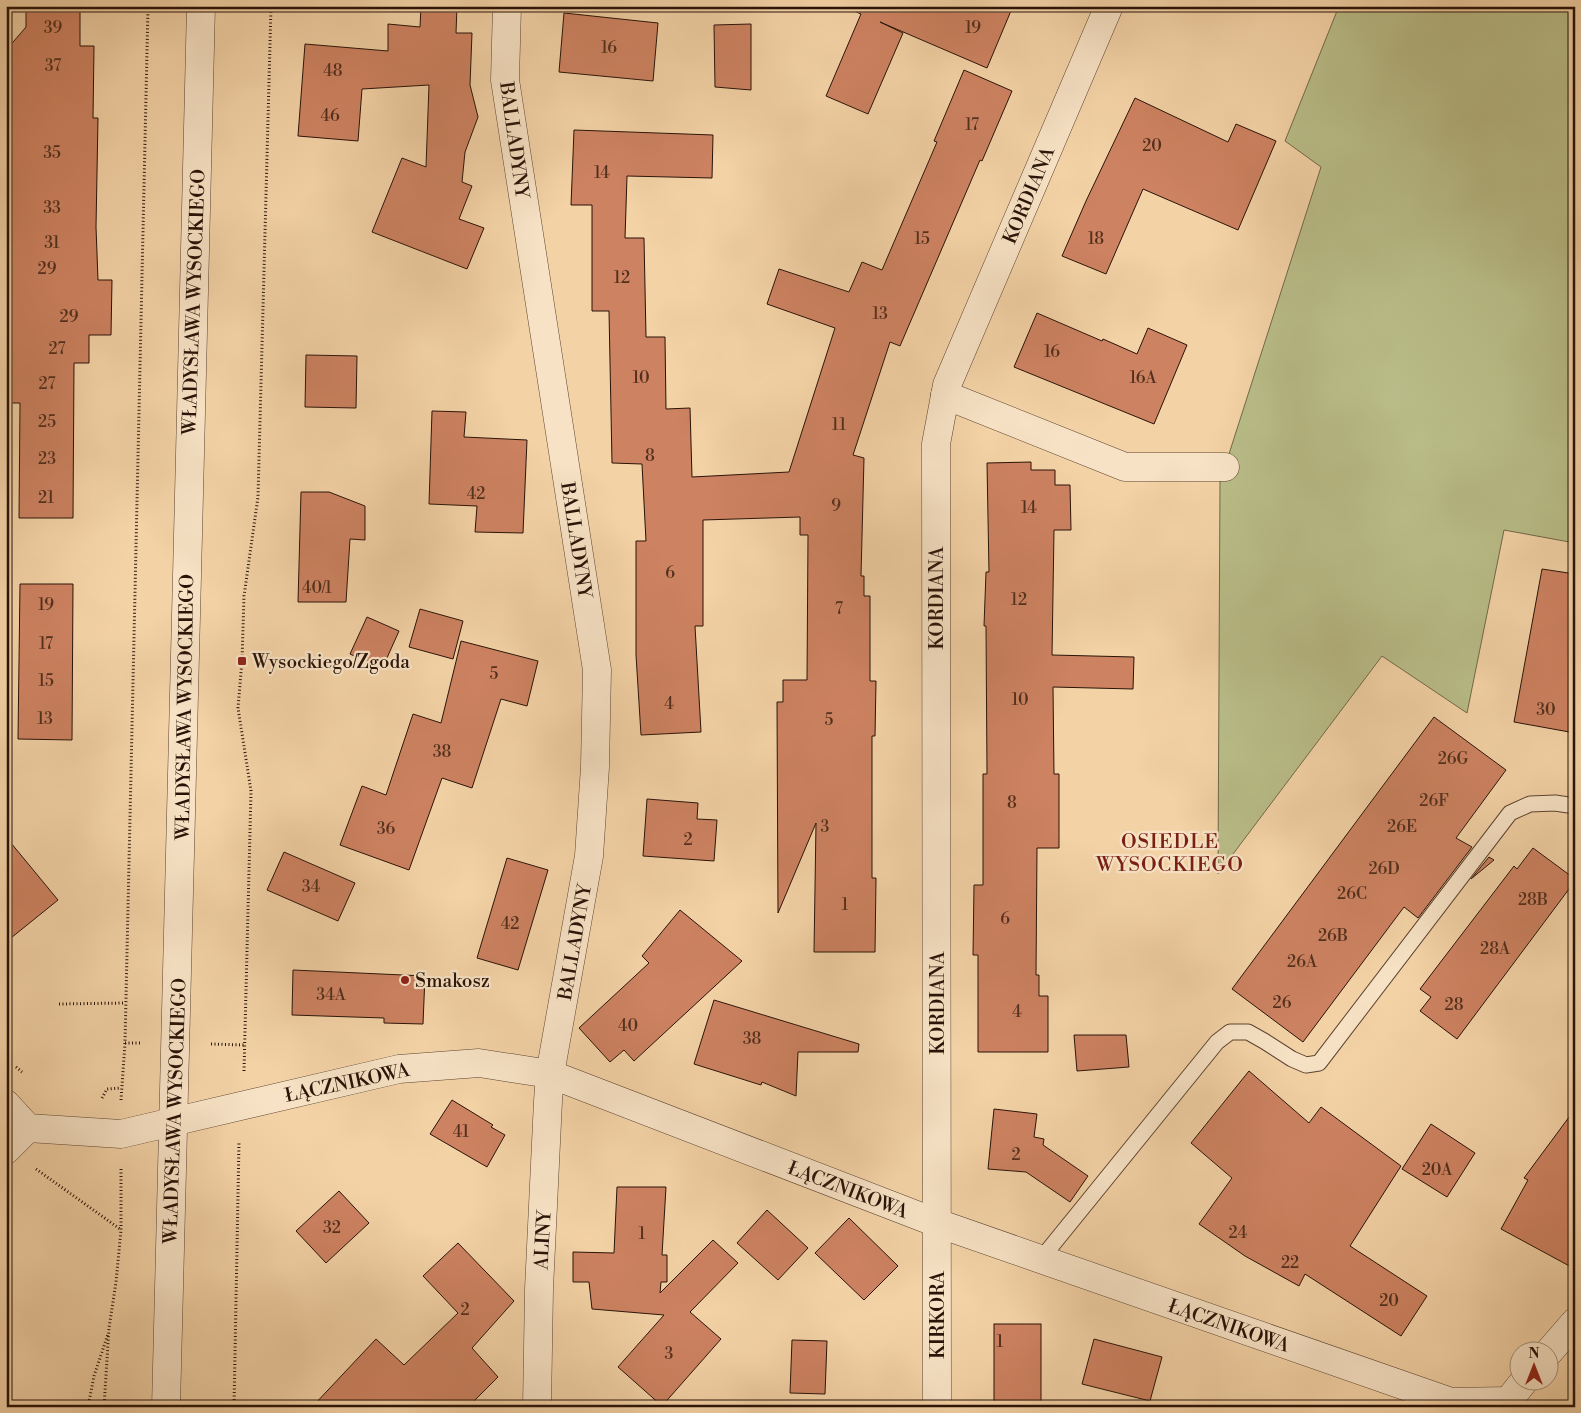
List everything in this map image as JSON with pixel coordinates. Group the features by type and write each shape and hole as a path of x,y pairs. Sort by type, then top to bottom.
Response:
{"street":[{"name":"WŁADYSŁAWA WYSOCKIEGO","path":"166,1407 201,6"},
{"name":"BALLADYNY","path":"507,6 505,80 597,670 595,767 589,856 550,1074"},
{"name":"KORDIANA","path":"937,1223 936,444 947,385 1109,6"},
{"path":"945,395 1124,467 1225,467"},
{"name":"ŁĄCZNIKOWA","path":"28,1128 121,1134 399,1068 479,1063 550,1074 937,1223 1451,1402 1508,1404"},
{"name":"ALINY","path":"537,1407 539,1289 550,1074"},
{"path":"6,1104 28,1128 6,1150"},
{"name":"KIRKORA","path":"937,1223 937,1407"},
{"path":"1558,1342 1575,1322"},
{"path":"1508,1404 1518,1390"}],"lane":[{"path":"1041,1260 1217,1042 1230,1032 1248,1032 1292,1060 1306,1065 1319,1063 1510,813 1530,804 1555,803 1575,806"}],"path":[{"path":"104,1407 109,1328 121,1230 121,1088 126,1003 148,6"},
{"path":"234,1407 239,1137 250,1104 244,1076 251,791 238,708 244,596 258,497 271,6"},
{"path":"58,1004 126,1003"},
{"path":"35,1168 121,1230"},
{"path":"88,1407 94,1376 109,1328"}],"green space":[{"path":"1339,6 1575,6 1575,543 1504,530 1467,713 1382,656 1218,874 1220,482 1321,167 1285,141"}],"building":[{"path":"26,6 80,6 80,46 94,46 93,118 98,118 96,227 98,280 112,280 111,335 89,335 89,363 74,363 73,518 19,518 20,403 6,403 6,116 8,48 26,27"},
{"path":"421,6 457,6 456,33 472,33 470,85 478,117 465,152 462,182 472,186 459,219 484,228 467,269 372,232 402,158 426,167 429,85 362,89 358,141 298,136 305,44 388,51 388,24 420,27"},
{"path":"842,6 1013,6 987,68 880,22 903,33 868,114 826,96 861,14"},
{"path":"564,13 658,23 653,81 559,72"},
{"path":"751,24 751,90 715,87 714,25"},
{"path":"964,70 1012,91 982,161 980,160 900,346 890,342 853,455 864,458 861,576 864,576 864,596 870,596 870,681 876,681 875,736 872,736 872,878 876,878 875,952 814,952 816,823 778,913 777,702 783,702 783,680 807,680 808,535 800,535 800,517 703,520 703,626 695,626 701,732 641,735 636,655 636,541 646,541 642,464 612,463 609,311 592,311 592,205 571,205 574,130 713,135 712,178 627,176 625,238 644,238 646,337 665,337 666,409 690,408 692,477 789,472 835,328 767,304 779,269 849,292 862,262 882,270 937,142 934,141"},
{"path":"1135,98 1228,142 1236,124 1276,141 1238,230 1143,189 1106,274 1062,256"},
{"path":"1037,313 1137,354 1148,328 1187,345 1154,424 1014,367"},
{"path":"306,355 357,356 356,408 305,407"},
{"path":"432,411 466,412 464,437 527,440 523,533 475,532 477,506 429,504"},
{"path":"1031,462 1031,470 1055,470 1055,485 1070,485 1071,530 1054,530 1052,655 1134,657 1133,689 1053,687 1054,774 1059,774 1059,848 1037,848 1036,975 1039,975 1039,996 1048,996 1048,1052 978,1052 978,955 973,955 974,885 983,885 983,774 987,774 986,626 984,626 986,572 989,572 987,463"},
{"path":"301,492 329,492 365,506 365,540 350,539 346,602 298,602"},
{"path":"1542,569 1575,574 1575,733 1514,722"},
{"path":"20,584 73,584 72,740 18,739"},
{"path":"420,609 463,621 453,659 409,647"},
{"path":"367,617 399,631 382,669 350,654"},
{"path":"461,641 538,661 527,706 501,699 472,788 442,778 409,870 340,845 362,786 386,795 413,714 441,723"},
{"path":"1434,717 1506,770 1456,838 1472,847 1418,918 1404,907 1303,1042 1232,989"},
{"path":"647,799 698,803 697,819 717,820 714,861 643,856"},
{"path":"6,837 58,900 6,942"},
{"path":"1533,848 1575,879 1575,881 1457,1039 1420,1011 1431,997 1420,989 1514,866 1517,869"},
{"path":"284,852 355,883 338,921 267,890"},
{"path":"1489,857 1494,860 1471,879"},
{"path":"507,858 548,870 518,970 477,958"},
{"path":"680,910 742,961 634,1061 624,1050 610,1062 579,1028 649,963 642,956"},
{"path":"293,970 425,976 423,1024 384,1023 384,1018 292,1015"},
{"path":"714,1000 859,1044 858,1052 798,1052 796,1096 762,1082 761,1085 694,1064"},
{"path":"1074,1035 1126,1035 1129,1067 1077,1071"},
{"path":"1249,1071 1309,1123 1321,1107 1401,1166 1350,1246 1427,1296 1401,1336 1305,1274 1299,1286 1245,1256 1199,1224 1232,1178 1191,1143"},
{"path":"452,1100 493,1125 491,1127 505,1135 487,1167 430,1134"},
{"path":"994,1109 1037,1114 1034,1137 1044,1139 1043,1145 1088,1176 1070,1202 1026,1172 988,1169"},
{"path":"1575,1109 1575,1269 1501,1229 1528,1180 1524,1178"},
{"path":"1431,1124 1475,1153 1447,1197 1402,1169"},
{"path":"617,1187 666,1187 662,1255 667,1255 667,1282 661,1282 660,1293 713,1240 738,1263 690,1312 721,1339 662,1406 618,1367 664,1315 592,1309 589,1282 573,1282 573,1252 614,1253"},
{"path":"339,1191 369,1223 326,1263 296,1231"},
{"path":"767,1210 808,1248 778,1280 737,1243"},
{"path":"849,1218 898,1266 864,1300 815,1253"},
{"path":"458,1243 514,1301 472,1348 498,1377 468,1407 312,1407 376,1339 404,1365 458,1313 423,1276"},
{"path":"994,1324 1041,1324 1041,1407 994,1407"},
{"path":"1094,1339 1162,1357 1150,1401 1082,1384"},
{"path":"792,1340 827,1341 825,1394 790,1393"}],"place":[{"name":"Wysockiego/Zgoda","path":"242,661"},
{"name":"Smakosz","path":"405,980"}],"district":[{"name":"OSIEDLE WYSOCKIEGO","path":"1170,852"}]}
